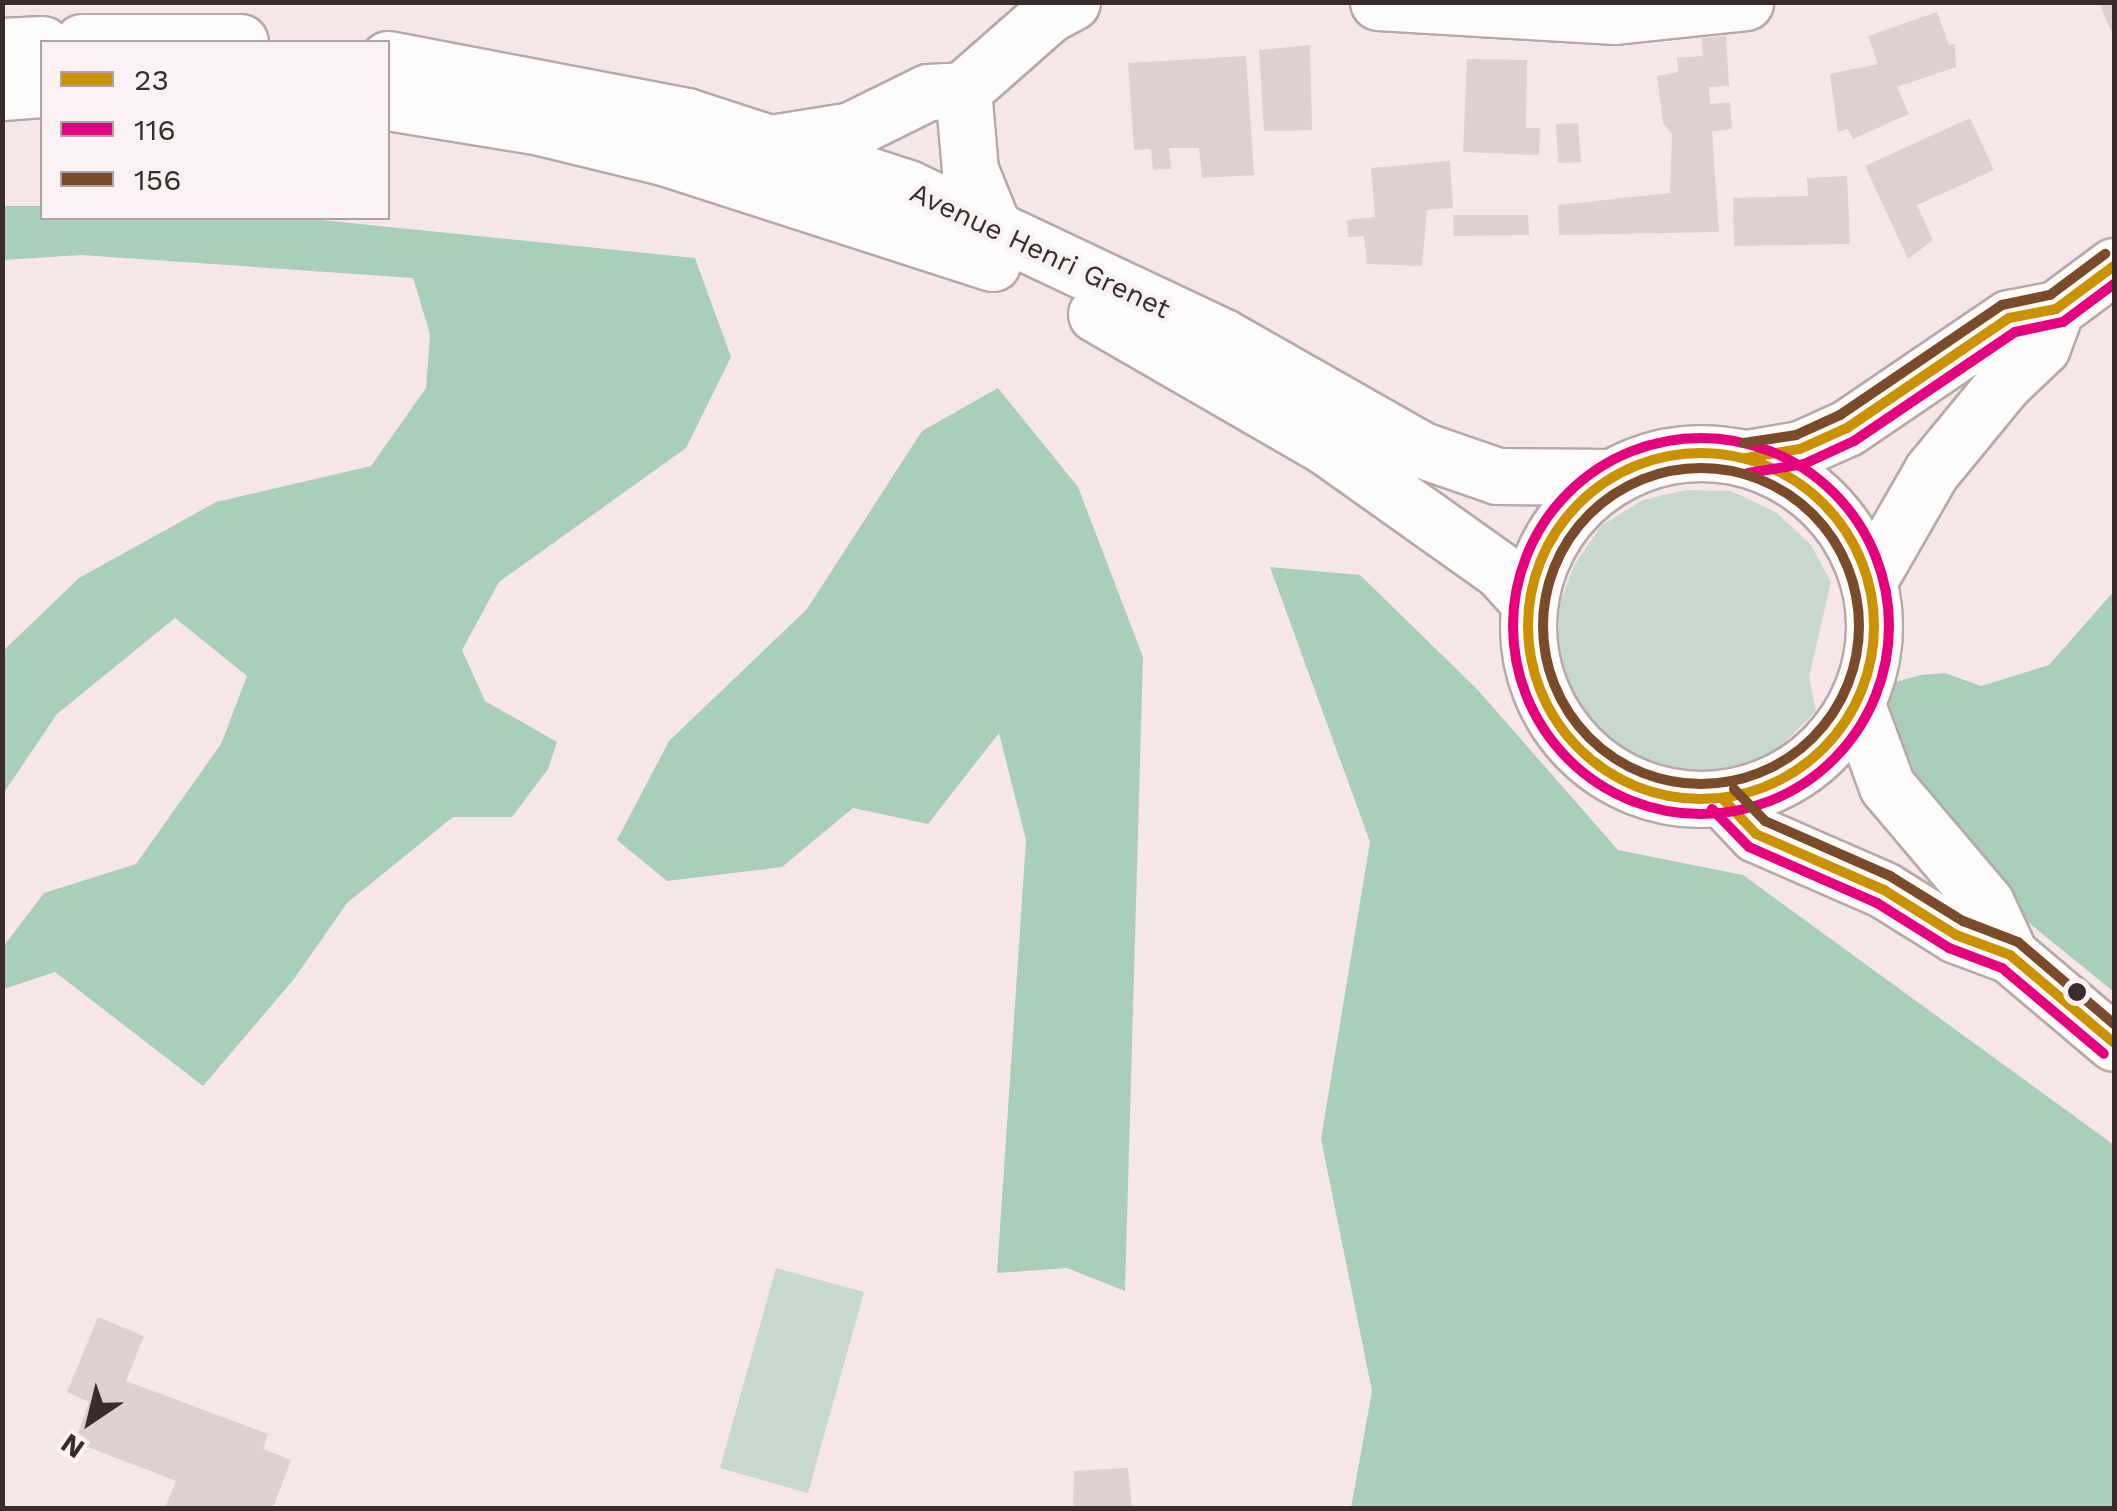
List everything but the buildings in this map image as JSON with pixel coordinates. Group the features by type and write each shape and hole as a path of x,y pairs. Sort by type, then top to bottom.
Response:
{"main road":[{"path":"771,143 851,130 928,92 963,90 1048,15 1072,2"},
{"path":"1378,2 1616,16 1745,2"},
{"path":"2,46 40,44"},
{"name":"Avenue Henri Grenet","path":"390,59 648,108 771,143 990,222 1223,338 1422,450 1497,476 1609,477"},
{"path":"2,92 40,89"},
{"path":"963,90 970,170 990,222"},
{"name":"Avenue Henri Grenet","path":"390,102 540,127 666,158 911,232 1026,276 1325,446 1474,551 1528,601"},
{"path":"1746,458 1800,484 1843,525 1869,580 1874,644 1857,704 1833,740 1802,768 1765,789 1723,799 1670,798 1620,780 1576,748 1545,705 1528,654 1528,601 1552,538 1570,510 1609,477 1652,458 1684,454 1746,458 1800,449 1846,428 2008,318 2056,309 2114,266"},
{"path":"1869,580 1943,456 2042,347 2056,309"},
{"path":"1857,704 1887,786 1986,903 2010,955"},
{"path":"1723,799 1756,834 1884,890 1956,936 2010,955 2114,1043"}],"green space":[{"path":"3,206 40,206 40,220 321,220 695,258 731,357 686,448 499,582 462,650 485,701 557,742 548,769 512,817 453,817 347,903 294,979 203,1086 55,972 4,989 3,947 44,893 136,864 221,744 247,676 175,618 57,714 3,794 3,651 79,578 216,502 371,466 426,388 430,334 413,278 81,255 3,260"},
{"path":"998,388 1078,487 1143,657 1125,1291 1067,1268 997,1273 1026,840 999,733 928,824 853,808 782,867 667,881 617,840 669,741 807,609 922,431"},
{"path":"1686,490 1731,491 1776,512 1811,545 1831,582 1809,677 1816,711 1776,751 1732,768 1687,772 1642,760 1604,735 1574,697 1559,651 1559,605 1574,565 1602,525 1643,500"},
{"path":"1270,567 1360,575 1477,689 1618,850 1743,875 2114,1145 2114,1508 1351,1508 1372,1391 1321,1139 1370,842"},
{"path":"2114,591 2114,992 2013,910 1911,791 1885,711 1896,682 1945,673 1981,686 2049,665"},
{"path":"776,1268 864,1292 808,1493 720,1468"}],"transit line":[{"name":"156","path":"1744,443 1796,435 1840,415 2002,305 2050,295 2105,254"},
{"name":"23","path":"1746,458 1800,449 1847,428 2009,318 2056,309 2114,266"},
{"name":"116","path":"1748,473 1804,464 1854,441 2015,332 2063,322 2114,284"},
{"name":"116","path":"1701,438 1738,441 1773,452 1806,469 1834,493 1858,521 1875,554 1886,589 1889,626 1886,663 1875,698 1858,731 1834,759 1806,783 1773,800 1738,811 1701,814 1664,811 1629,800 1596,783 1568,759 1544,731 1527,698 1516,663 1513,626 1516,589 1527,554 1544,521 1568,493 1596,469 1629,452 1664,441 1701,438"},
{"name":"23","path":"1701,453 1735,456 1783,473 1811,492 1835,516 1854,544 1867,576 1874,626 1871,660 1854,708 1835,736 1811,760 1783,779 1751,792 1701,799 1667,796 1619,779 1591,760 1567,736 1548,708 1535,676 1528,626 1531,592 1548,544 1567,516 1591,492 1619,473 1651,460 1701,453"},
{"name":"156","path":"1701,468 1732,471 1762,480 1813,514 1847,565 1856,595 1859,626 1856,657 1847,687 1813,738 1762,772 1732,781 1701,784 1670,781 1640,772 1589,738 1555,687 1546,657 1543,626 1546,595 1555,565 1589,514 1640,480 1670,471 1701,468"},
{"name":"156","path":"1734,789 1765,821 1890,876 1963,921 2018,942 2114,1024"},
{"name":"23","path":"1723,799 1756,834 1884,890 1956,935 2010,955 2114,1043"},
{"name":"116","path":"1712,809 1749,847 1877,903 1949,948 2002,968 2104,1054"}]}
